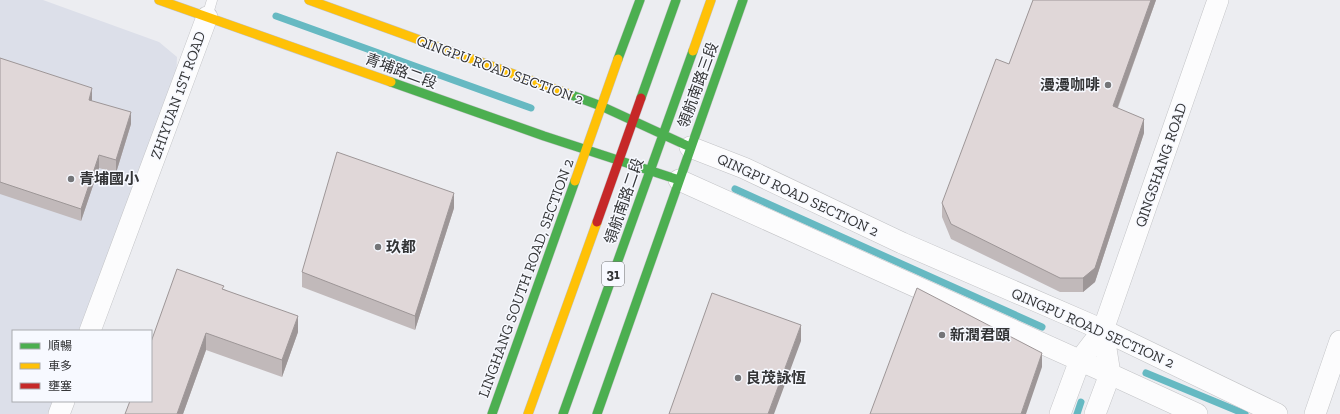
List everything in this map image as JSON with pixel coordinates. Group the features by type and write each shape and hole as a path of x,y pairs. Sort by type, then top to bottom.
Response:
{"main road":[{"path":"158,0 209,8"},
{"name":"QINGPU ROAD SECTION 2","path":"309,0 601,106 690,147"},
{"name":"LINGHANG SOUTH ROAD, SECTION 2","path":"492,414 640,0"},
{"name":"31","path":"619,161 676,0"},
{"name":"31","path":"662,133 711,0"},
{"name":"領航南路三段","path":"679,180 744,0"},
{"name":"青埔路二段","path":"209,8 586,150"},
{"name":"領航南路二段","path":"563,414 662,133"},
{"path":"586,150 679,180"},
{"name":"領航南路二段","path":"528,414 619,161"},
{"name":"31","path":"597,414 679,180"}],"street":[{"name":"QINGSHANG ROAD","path":"1060,414 1080,360 1103,330 1218,0"},
{"name":"ZHIYUAN 1ST ROAD","path":"90,330 209,8"},
{"name":"QINGPU ROAD SECTION 2","path":"690,147 744,168 902,243 1103,330 1277,414"},
{"path":"679,180 1197,414"},
{"name":"QINGSHANG ROAD","path":"1095,414 1110,374 1103,330"},
{"path":"1315,414 1340,341"},
{"path":"59,414 64,402"}],"shaded area":[{"name":"青埔國小","path":"0,0 43,0 159,42 177,57 176,81 90,330 12,330 12,402 64,402 59,414 0,414"}],"building":[{"path":"1033,0 1151,0 1113,106 1144,119 1095,268 1083,278 1060,278 951,224 942,203 996,59 1009,64"},
{"path":"0,58 92,88 89,100 131,112 116,160 99,155 81,209 0,182"},
{"name":"玖都","path":"337,152 454,193 415,316 302,272"},
{"path":"177,269 224,286 222,289 298,316 282,360 206,333 177,414 125,414 130,402 152,402 152,339"},
{"name":"新潤君頤","path":"917,288 1042,353 1021,414 870,414"},
{"name":"良茂詠恆","path":"712,293 801,325 768,414 669,414"}],"waterway":[{"path":"276,16 531,108"},
{"path":"735,189 1042,327"},
{"path":"1146,373 1245,414"},
{"path":"1077,414 1081,402"}],"traffic: fast":[{"path":"618,59 640,0"},
{"path":"641,98 676,0"},
{"path":"597,414 743,0"},
{"path":"563,414 693,51"},
{"path":"391,82 544,136 679,180"},
{"path":"569,94 601,106 690,147"},
{"path":"492,414 575,181"}],"traffic: slow":[{"path":"159,0 391,82"},
{"path":"309,0 569,94"},
{"path":"693,51 711,0"},
{"path":"575,181 618,59"},
{"path":"528,414 597,222"}],"traffic: jam":[{"path":"597,222 641,98"}],"place":[{"name":"漫漫咖啡","path":"1108,85"},
{"name":"青埔國小","path":"71,179"},
{"name":"玖都","path":"378,247"},
{"name":"新潤君頤","path":"942,335"},
{"name":"良茂詠恆","path":"738,378"}]}
